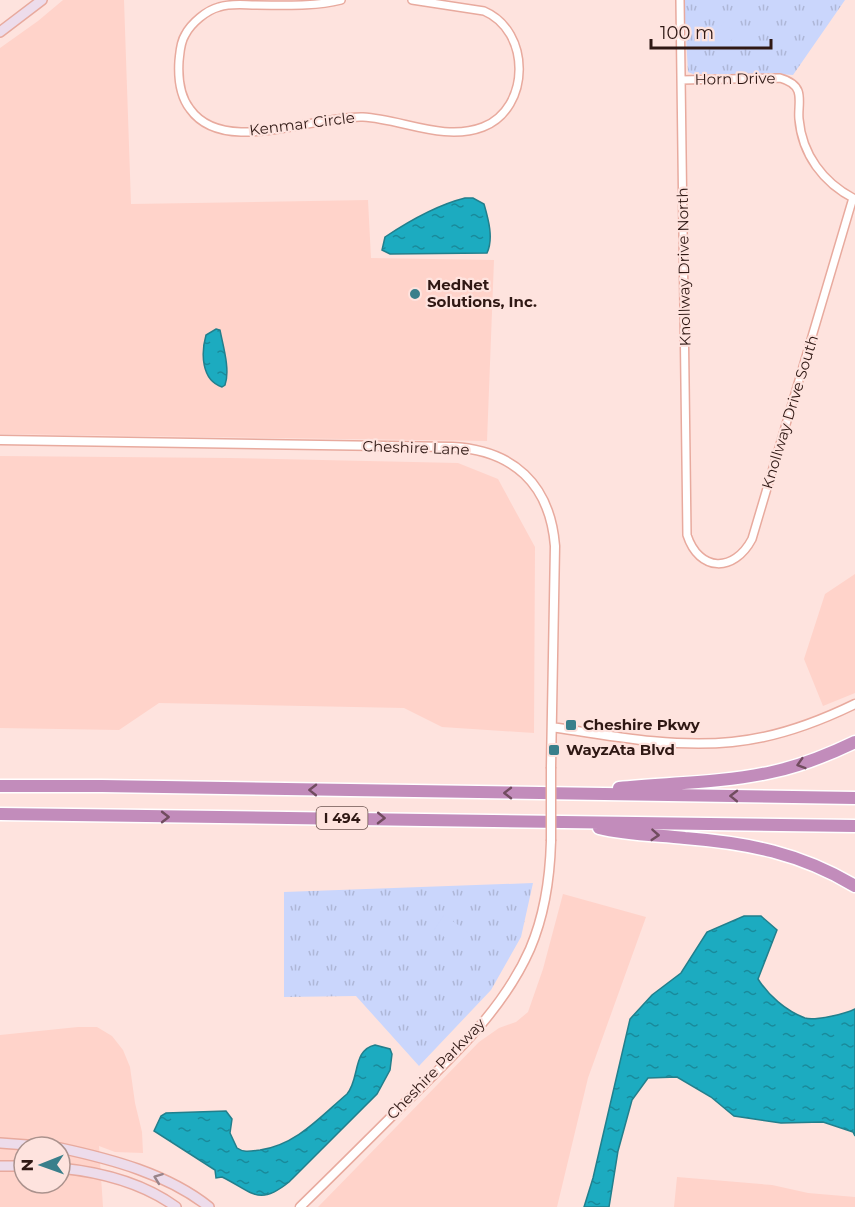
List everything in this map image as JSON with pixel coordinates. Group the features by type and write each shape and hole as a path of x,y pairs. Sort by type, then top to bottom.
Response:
{"highway":[{"path":"566,792 731,778 771,772 811,761 855,742"},
{"path":"0,778 102,786"},
{"name":"I 494","path":"0,786 478,793 566,792 855,798"},
{"name":"I 494","path":"0,814 855,826"},
{"path":"0,823 106,816"},
{"path":"577,822 619,833 724,841 779,852 817,865 855,886"}],"main road":[{"path":"0,32 42,0"},
{"path":"72,1151 110,1160 170,1183 209,1207"},
{"path":"72,1169 116,1179 151,1193 176,1207"}],"street":[{"name":"Kenmar Circle","path":"341,0 318,5 219,7 198,20 184,35 179,68 180,83 191,112 213,128 232,132 266,130 360,117 457,132 493,122 506,111 516,87 519,56 517,45 510,32 494,15 484,11 412,0"},
{"name":"Knollway Drive North","path":"680,0 687,535"},
{"name":"Horn Drive","path":"681,80 780,78 794,84 798,90 800,131 809,156 825,177 854,198"},
{"name":"Knollway Drive South","path":"687,535 691,545 700,556 708,562 718,564 740,558 752,539 854,198"},
{"name":"Cheshire Lane","path":"0,440 452,447 471,448 505,459 519,469 541,495 553,527 555,546 551,767"},
{"path":"552,727 664,743 732,742 790,731 812,724 855,704"},
{"name":"Cheshire Parkway","path":"300,1207 466,1042 506,992 530,948 539,924 547,889 551,841 551,767"}],"shaded area":[{"path":"63,0 124,0 131,204 368,200 371,258 494,260 487,441 0,434 0,48"},
{"path":"0,456 458,463 498,479 535,547 534,733 442,727 404,708 159,703 119,730 0,728"},
{"path":"855,574 855,693 823,706 804,659 825,594"},
{"path":"563,894 646,917 588,1078 557,1207 318,1207 479,1042 499,1028 516,1022 528,1012 543,969"},
{"path":"97,1027 112,1036 123,1050 130,1067 142,1132 143,1153 115,1152 99,1146 103,1207 0,1207 0,1035"},
{"path":"677,1177 772,1185 808,1193 855,1197 855,1207 674,1207"}],"green space":[{"path":"684,0 845,0 793,75 693,74 688,72"},
{"path":"724,22 737,34 724,48 711,36"},
{"path":"533,883 521,937 491,990 419,1066 356,996 284,997 284,892"},
{"path":"444,915 468,932 458,946 434,930"}],"water":[{"path":"465,198 473,198 484,204 490,235 487,253 390,254 382,250 385,237 413,219"},
{"path":"216,329 220,330 227,367 225,385 222,387 215,383 206,372 203,358 206,335"},
{"path":"744,916 761,916 777,930 758,979 778,1002 809,1019 855,1009 855,1136 853,1132 823,1122 781,1123 734,1116 711,1097 677,1077 648,1078 632,1100 618,1151 609,1207 584,1207 593,1178 630,1019 652,995 681,973 707,932"},
{"path":"375,1045 390,1049 392,1054 390,1070 377,1094 289,1182 270,1194 255,1194 222,1177 216,1178 215,1170 154,1131 161,1116 166,1113 226,1111 232,1119 230,1133 237,1148 248,1151 273,1147 307,1129 347,1094 354,1081 359,1059 368,1048"}],"place":[{"name":"MedNet Solutions, Inc.","path":"415,294"},
{"name":"Cheshire Pkwy","path":"571,725"},
{"name":"WayzAta Blvd","path":"554,750"}]}
